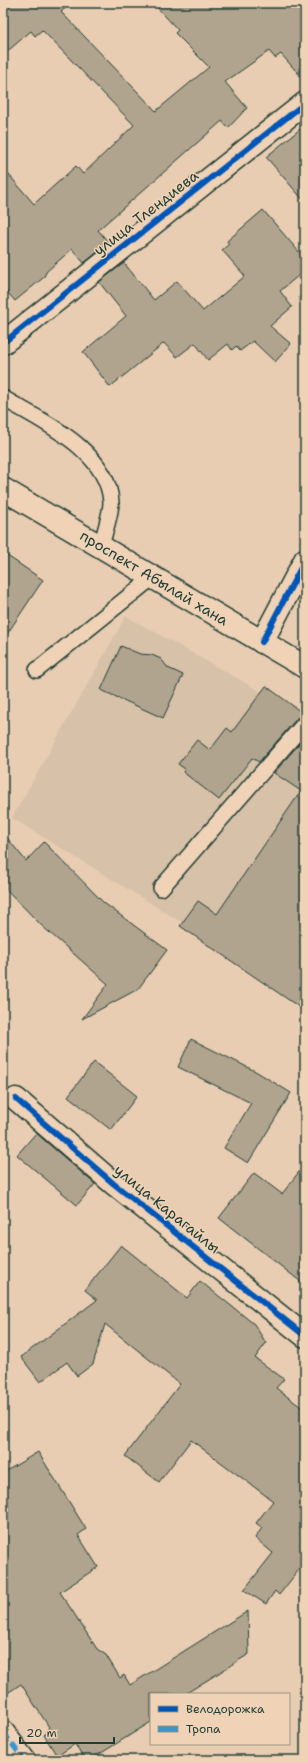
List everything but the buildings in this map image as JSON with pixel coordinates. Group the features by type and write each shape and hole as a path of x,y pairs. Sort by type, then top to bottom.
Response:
{"street":[{"name":"улица Тлендиева","path":"3,343 305,103"},
{"name":"проспект Абылай хана","path":"3,489 305,667"},
{"path":"262,642 299,585 305,560"},
{"name":"улица Карагайлы","path":"16,1099 114,1184 305,1336"},
{"path":"3,1732 24,1760"}],"lane":[{"path":"3,398 73,441 101,469 108,488 111,503 101,546"},
{"path":"37,670 153,577"},
{"path":"162,888 305,723"}],"shaded area":[{"path":"126,616 305,716 305,1006 199,933 12,818"}],"marked path":[{"path":"294,582 305,588"},
{"path":"3,1732 24,1760"}],"cycle path":[{"path":"3,343 305,103"},
{"path":"262,642 305,560"},
{"path":"16,1099 114,1184 305,1336"}]}
